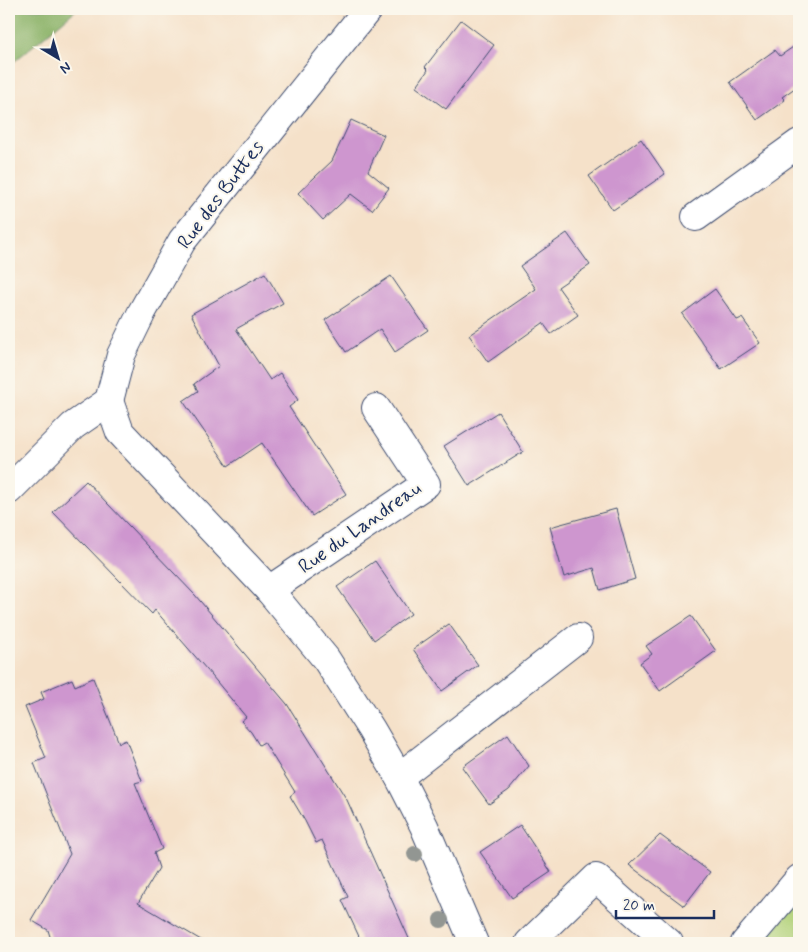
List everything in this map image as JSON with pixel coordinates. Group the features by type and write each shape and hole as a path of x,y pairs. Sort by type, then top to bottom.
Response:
{"street":[{"name":"Rue des Buttes","path":"109,401 121,355 142,312 182,241 368,9"},
{"path":"696,217 799,143"},
{"path":"9,490 73,426 109,401 120,432 269,590 326,659 371,728 399,777 424,826 474,943"},
{"name":"Rue du Landreau","path":"269,590 426,484 376,408"},
{"path":"399,777 578,638"},
{"path":"529,943 596,878 669,943"},
{"path":"745,943 799,879"}],"green space":[{"path":"9,9 77,9 9,66"},
{"path":"799,899 799,943 762,943"}],"building":[{"path":"461,20 494,45 446,109 416,87 428,70 425,67"},
{"path":"799,43 799,85 782,97 785,100 757,120 730,82 775,50 780,56"},
{"path":"351,120 384,135 368,171 389,188 372,210 351,194 323,220 298,193 332,161"},
{"path":"641,139 665,174 613,210 589,176"},
{"path":"567,233 590,265 558,287 578,315 551,334 543,323 488,362 469,335 536,289 520,266"},
{"path":"265,273 283,303 236,329 270,380 280,373 298,400 289,407 346,494 312,516 262,443 228,466 183,401 198,391 194,384 219,366 191,314"},
{"path":"391,276 428,330 395,352 380,329 346,352 325,320"},
{"path":"715,289 737,320 742,318 760,343 721,369 682,314"},
{"path":"498,412 523,452 469,486 444,446"},
{"path":"86,481 195,595 287,704 347,800 411,943 362,943 342,900 348,897 322,840 316,843 290,796 295,792 264,742 259,745 241,721 246,717 155,610 152,614 53,512"},
{"path":"616,509 635,579 600,590 594,568 564,577 550,527"},
{"path":"375,561 411,614 374,640 337,587"},
{"path":"691,616 716,651 660,691 640,663 652,654 646,646"},
{"path":"449,624 478,665 442,691 413,649"},
{"path":"93,678 119,743 126,740 142,781 135,783 162,849 154,853 159,868 138,903 206,943 52,943 48,930 31,920 70,854 34,763 46,758 25,707 44,699 41,692 72,679 75,686"},
{"path":"508,734 529,766 509,790 489,804 462,767"},
{"path":"520,825 551,872 512,898 480,852"},
{"path":"660,835 710,872 684,906 629,865"}]}
